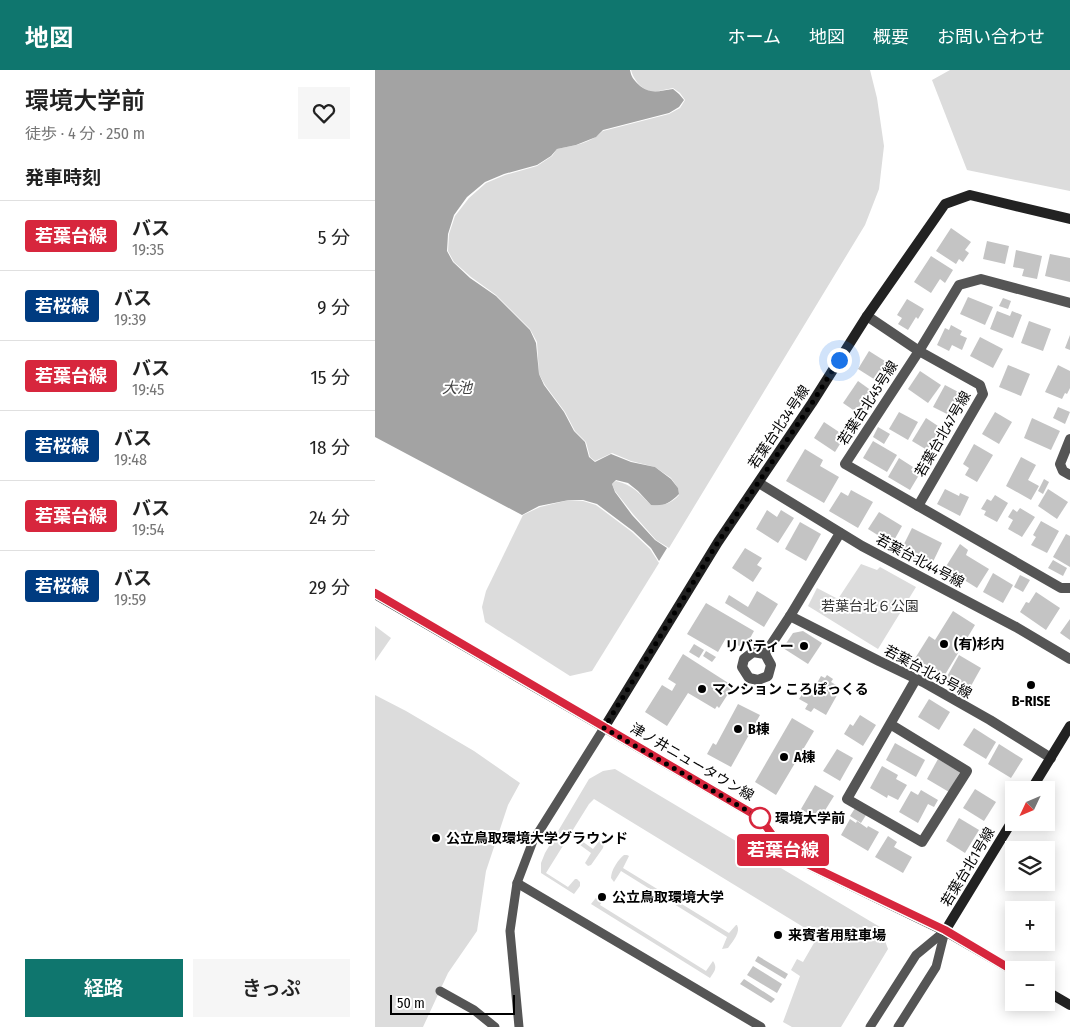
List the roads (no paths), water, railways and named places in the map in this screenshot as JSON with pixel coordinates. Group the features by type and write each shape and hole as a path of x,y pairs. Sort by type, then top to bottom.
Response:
{"street":[{"name":"若葉台北34号線","path":"604,728 718,542 812,403 867,316 945,204 969,195 1070,219"},
{"name":"若葉台北45号線","path":"1070,303 981,279 959,285 919,351 845,464 1061,588 1070,588"},
{"name":"若葉台北47号線","path":"867,316 919,351 979,385 983,394 918,506"},
{"path":"1070,439 1060,464 1063,471 1070,476"},
{"name":"若葉台北44号線","path":"759,483 862,546 1016,627 1070,659"},
{"path":"765,654 840,533"},
{"name":"津ノ井ニュータウン線","path":"375,594 760,818 786,854 945,930 1005,967"},
{"name":"若葉台北43号線","path":"790,616 916,679 990,720 1051,758"},
{"path":"890,724 967,771 922,842 847,799 890,724 916,679"},
{"path":"1037,781 1070,726"},
{"name":"若葉台北1号線","path":"945,930 1006,831"},
{"path":"1055,996 1070,1005"}],"lane":[{"path":"519,1027 510,931 517,884 533,841 604,728"},
{"path":"517,884 761,1027"},
{"path":"870,1027 916,955 945,930"},
{"path":"898,1027 936,966 945,930"},
{"path":"440,991 474,1010 495,1027"}],"water":[{"name":"大池","path":"375,70 630,70 638,84 646,90 673,89 684,100 679,107 669,113 603,130 596,137 576,145 557,149 551,156 537,165 504,174 485,182 467,197 454,215 448,234 447,251 453,262 470,278 496,296 530,330 536,343 539,374 544,385 564,412 574,431 585,442 589,457 595,462 611,454 631,462 655,467 671,479 678,488 679,494 669,502 663,505 651,505 628,483 616,480 612,484 615,492 632,515 655,540 667,548 659,561 651,548 633,531 597,504 583,500 569,500 539,506 522,515 375,437"}],"place":[{"name":"(有)杉内","path":"944,644"},
{"name":"リバティー","path":"804,646"},
{"name":"B-RISE","path":"1031,685"},
{"name":"マンション ころぽっくる","path":"702,689"},
{"name":"B棟","path":"738,729"},
{"name":"A棟","path":"784,757"},
{"name":"環境大学前","path":"760,818"},
{"name":"公立鳥取環境大学グラウンド","path":"436,838"},
{"name":"公立鳥取環境大学","path":"602,897"},
{"name":"来賓者用駐車場","path":"778,935"}],"park label":[{"name":"若葉台北６公園","path":"870,606"}]}
